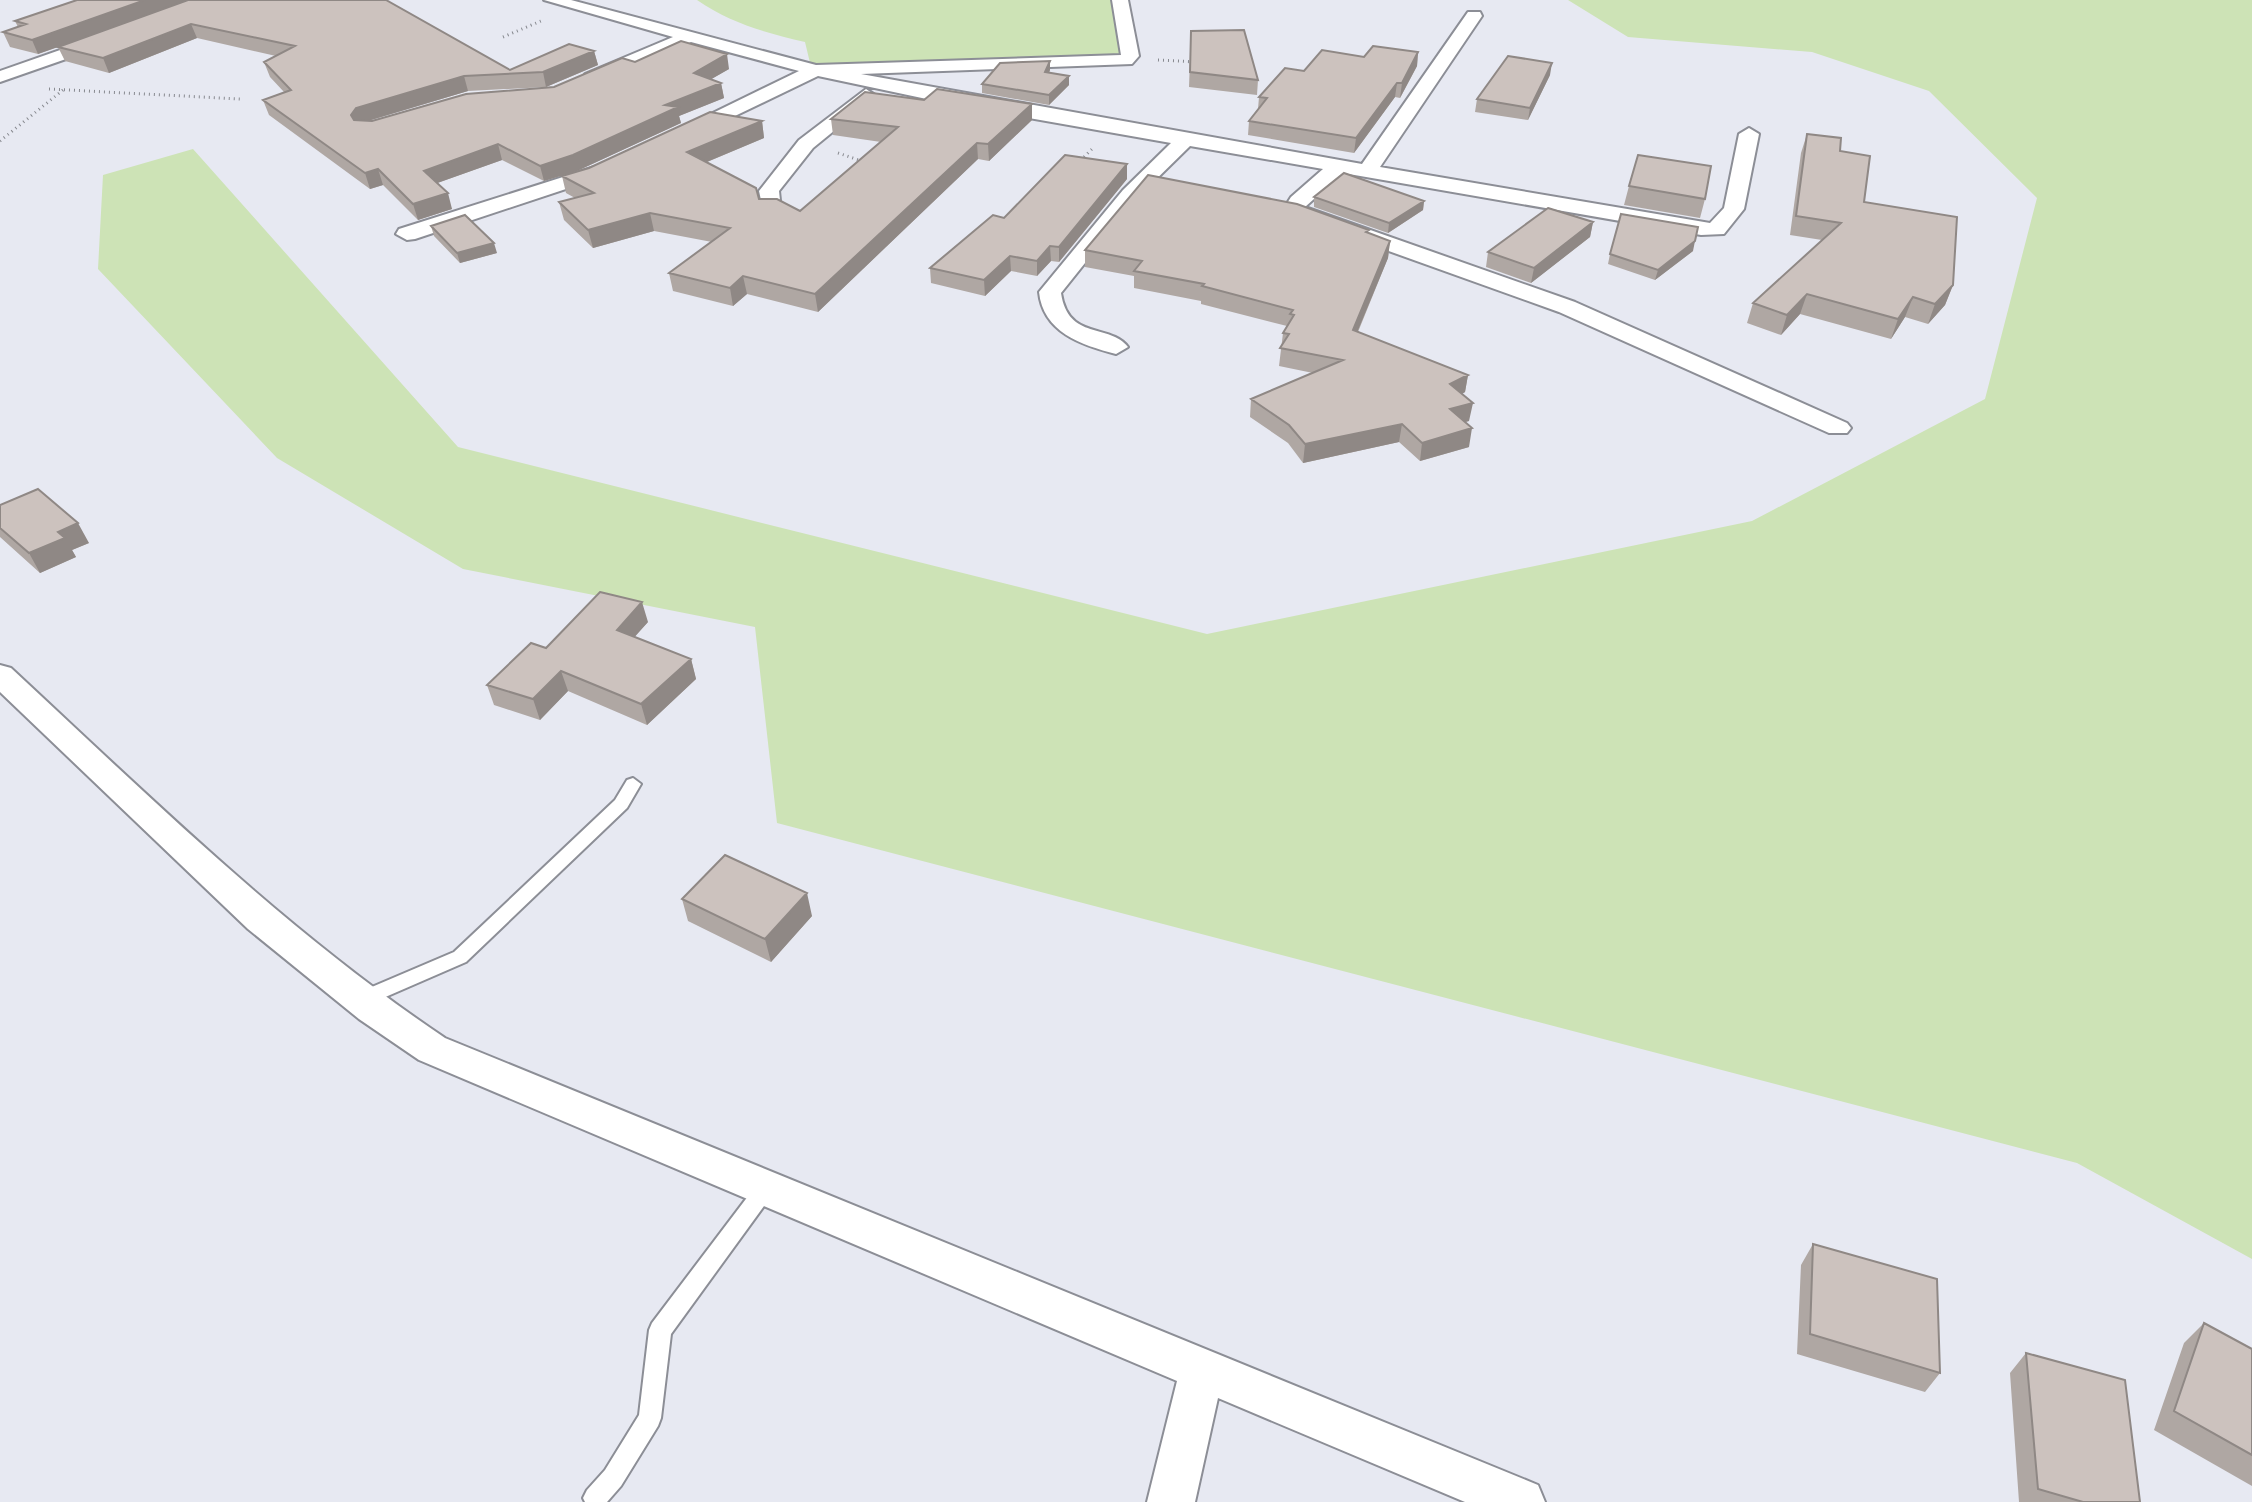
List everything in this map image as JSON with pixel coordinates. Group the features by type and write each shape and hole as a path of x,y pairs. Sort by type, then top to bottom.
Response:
{"street":[{"path":"552,0 880,84 1679,227 1716,229 1734,209 1749,134"},
{"path":"670,141 816,70 1129,58 1120,0"},
{"path":"1366,172 1474,16"},
{"path":"0,77 123,32"},
{"path":"577,84 691,36"},
{"path":"771,210 769,191 806,144 880,84"},
{"path":"1116,347 1068,327 1055,314 1050,292 1130,194 1187,138"},
{"path":"407,234 570,183 622,162"},
{"path":"1338,167 1298,201 1294,208 1298,212 1567,307 1838,428"},
{"path":"0,675 233,897 359,1001 432,1049 1521,1502"},
{"path":"1171,1502 1202,1370"}],"lane":[{"path":"359,1001 460,957 621,804 633,784"},
{"path":"595,1498 613,1478 650,1418 660,1330 765,1189"}],"path":[{"path":"1129,58 1208,63"},
{"path":"48,89 240,99"},
{"path":"0,141 64,89"}],"green space":[{"path":"697,0 1114,0 1124,63 811,67 805,42 749,26"},
{"path":"1568,0 2252,0 2252,1259 2077,1163 777,823 755,627 463,569 277,458 98,269 103,175 193,149 458,447 1207,634 1752,521 1985,399 2037,198 1929,91 1812,52 1628,37"}],"building":[{"path":"77,0 145,0 32,40 3,32 26,24 15,21"},
{"path":"188,0 386,0 510,70 569,44 594,51 543,72 464,76 356,108 351,115 354,120 372,121 466,94 554,87 622,58 635,62 681,41 727,54 694,73 721,83 665,105 678,107 573,155 540,166 498,144 424,171 448,193 413,204 378,169 365,173 263,100 291,90 264,62 295,46 191,24 103,58 58,47"},
{"path":"1244,30 1258,80 1190,72 1191,31"},
{"path":"1373,46 1418,52 1402,83 1397,83 1356,138 1249,121 1267,98 1259,97 1285,68 1304,71 1322,50 1364,57"},
{"path":"1508,56 1552,63 1530,108 1477,99"},
{"path":"1050,61 1045,72 1069,76 1049,95 982,84 1000,63"},
{"path":"937,89 1032,104 988,144 977,143 815,294 743,276 730,288 669,273 730,228 650,213 588,230 559,202 594,193 562,176 589,168 710,112 762,121 687,152 756,188 759,199 777,199 800,211 898,127 831,119 865,92 924,100"},
{"path":"1807,134 1841,138 1840,151 1870,156 1864,202 1957,217 1953,285 1935,304 1913,297 1898,319 1807,294 1787,315 1753,303 1841,223 1796,216"},
{"path":"1065,155 1127,164 1059,247 1050,246 1037,261 1010,256 984,280 930,268 993,215 1004,218"},
{"path":"1638,155 1711,166 1705,199 1629,186"},
{"path":"1344,173 1424,201 1389,223 1314,197"},
{"path":"1148,175 1297,204 1369,230 1366,232 1390,241 1353,330 1468,375 1450,384 1473,403 1450,409 1472,428 1422,443 1402,424 1305,444 1289,425 1251,399 1343,360 1280,348 1289,334 1283,333 1294,315 1290,314 1293,310 1202,286 1204,284 1134,271 1142,261 1085,250"},
{"path":"1548,208 1593,222 1534,268 1488,252"},
{"path":"1621,214 1698,227 1695,241 1658,270 1610,254"},
{"path":"465,215 494,243 457,253 431,226"},
{"path":"38,489 78,523 58,532 65,538 29,553 0,528 0,505"},
{"path":"600,592 642,602 617,630 691,659 641,704 561,671 533,699 487,685 531,643 546,648"},
{"path":"725,855 807,893 765,939 682,899"},
{"path":"1813,1244 1937,1279 1940,1373 1810,1334"},
{"path":"2204,1323 2252,1349 2252,1455 2174,1411"},
{"path":"2026,1353 2125,1380 2140,1502 2083,1502 2038,1489"}]}
